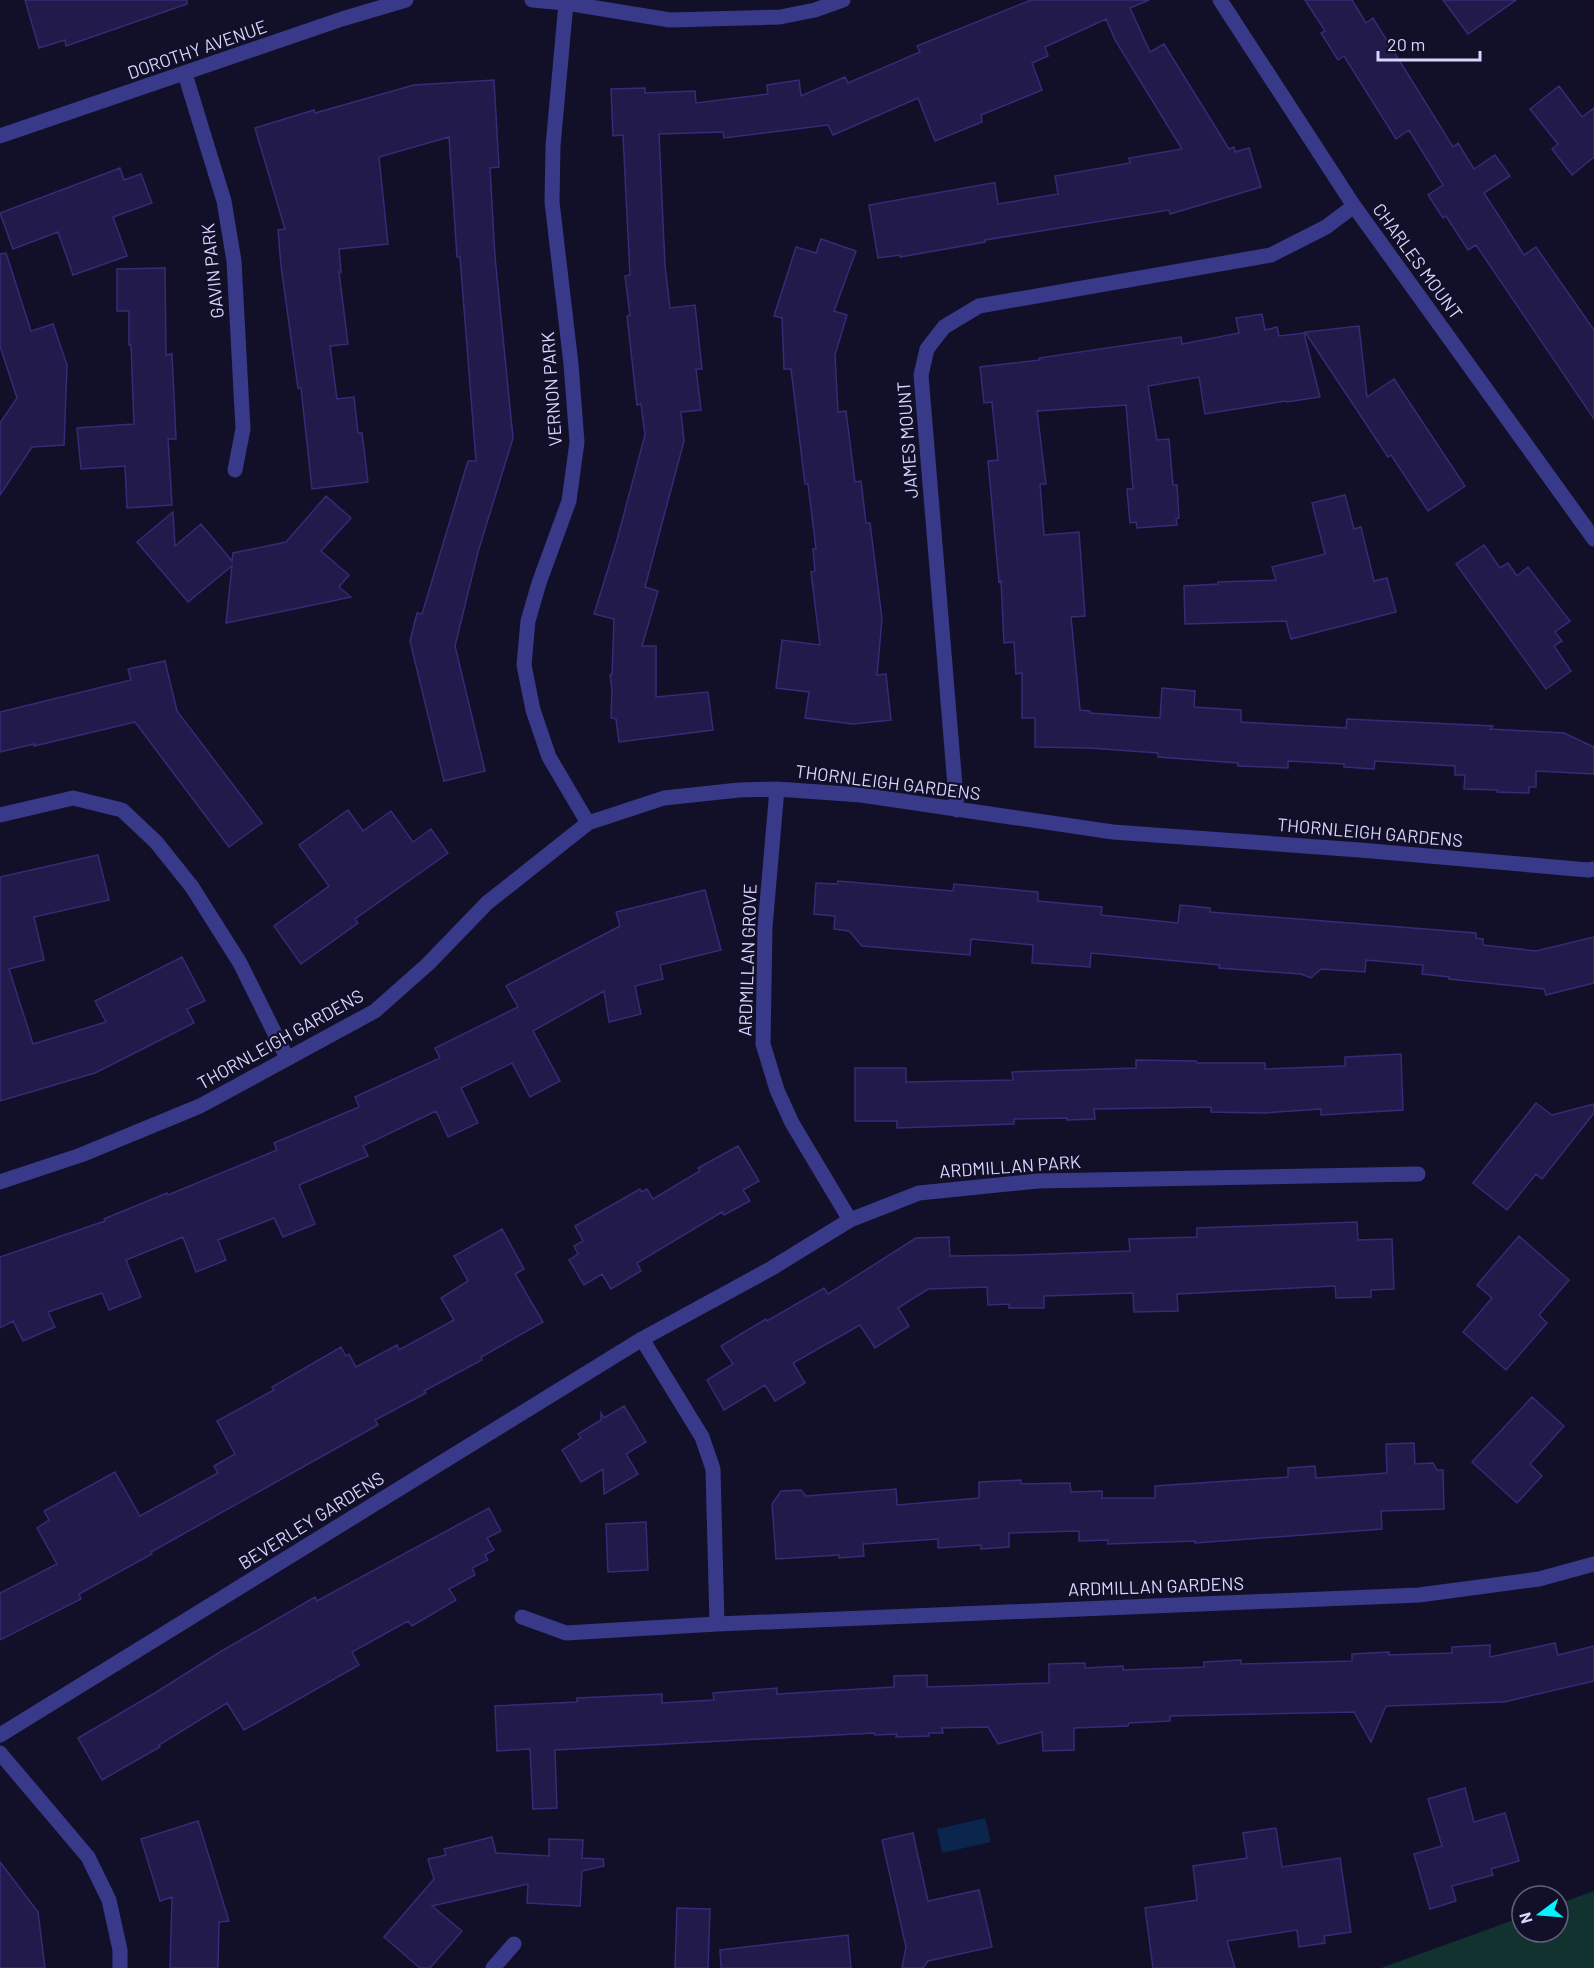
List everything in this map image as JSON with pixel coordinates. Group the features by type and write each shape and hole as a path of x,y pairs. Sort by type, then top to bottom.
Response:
{"street":[{"name":"DOROTHY AVENUE","path":"2,130 185,74 406,0"},
{"path":"532,0 566,3 670,20 780,17 815,10 843,0"},
{"name":"CHARLES MOUNT","path":"1220,0 1354,206 1594,539"},
{"name":"VERNON PARK","path":"566,3 553,146 552,202 571,364 577,442 569,501 528,621 524,665 533,710 549,757 588,823"},
{"name":"GAVIN PARK","path":"185,74 224,201 234,261 243,429 236,470"},
{"name":"JAMES MOUNT","path":"957,810 921,375 927,349 944,327 979,306 1271,255 1326,227 1354,206"},
{"name":"THORNLEIGH GARDENS","path":"0,1182 81,1155 200,1106 375,1011 428,964 487,903 588,823 664,798 739,790 777,789 861,795 1113,832 1371,850 1594,869"},
{"name":"ARDMILLAN GROVE","path":"777,789 765,927 763,1044 777,1090 792,1123 850,1220"},
{"path":"0,815 73,798 122,810 156,842 192,887 240,963 287,1058"},
{"name":"ARDMILLAN PARK","path":"642,1339 772,1268 850,1220 919,1192 1038,1180 1418,1174"},
{"path":"642,1339 702,1437 713,1469 717,1624"},
{"name":"BEVERLEY GARDENS","path":"0,1735 642,1339"},
{"name":"ARDMILLAN GARDENS","path":"522,1617 566,1633 717,1624 1419,1595 1539,1579 1594,1564"},
{"path":"0,1753 88,1857 109,1900 120,1950 120,1968"},
{"path":"493,1968 514,1944"}],"green space":[{"path":"1594,1891 1594,1968 1381,1968 1510,1921 1510,1944 1570,1944 1570,1900"}],"water":[{"path":"985,1818 991,1842 942,1853 937,1829"}],"building":[{"path":"25,0 187,0 187,4 66,46 65,40 39,48"},
{"path":"1031,0 1149,0 1130,8 1150,52 1164,44 1229,149 1234,147 1235,152 1249,148 1261,187 1170,214 1169,210 985,240 985,242 900,257 900,255 878,258 869,205 992,183 995,183 998,204 1058,194 1055,176 1130,163 1129,158 1182,149 1115,40 1106,19 1045,47 1048,56 1032,63 1042,90 981,115 982,122 935,141 918,98 833,135 828,125 724,138 723,132 659,134 665,266 670,308 695,305 702,369 696,369 701,410 681,412 684,441 645,587 658,591 642,646 656,646 656,697 708,692 713,730 619,742 616,719 611,718 610,675 612,675 614,619 594,614 617,540 645,435 641,404 637,405 627,316 630,315 625,276 630,275 623,135 613,136 611,89 645,88 645,93 695,91 696,103 768,94 767,85 799,80 801,96 845,77 848,83 920,52 917,46"},
{"path":"1305,0 1352,0 1366,23 1373,18 1453,147 1458,143 1474,169 1495,155 1510,176 1484,193 1524,255 1536,247 1594,330 1594,419 1476,245 1468,250 1446,216 1443,218 1428,195 1443,185 1409,130 1396,139 1344,56 1338,60 1321,33 1325,31"},
{"path":"1443,0 1516,0 1468,34"},
{"path":"494,80 499,167 490,168 495,257 513,438 478,552 455,646 485,771 444,781 410,641 417,613 422,614 468,461 476,461 460,257 457,257 449,137 379,157 388,244 339,249 341,272 339,272 348,344 330,346 337,399 354,397 358,433 362,433 368,482 312,489 301,388 298,388 281,266 278,230 285,229 255,128 314,110 315,113 414,85"},
{"path":"1559,86 1582,117 1594,108 1594,157 1572,175 1552,149 1558,144 1530,109"},
{"path":"120,168 124,180 141,174 152,203 113,217 127,256 73,275 58,232 13,249 0,213"},
{"path":"821,239 856,251 834,311 847,315 835,355 838,412 846,411 855,482 861,481 866,523 870,523 882,619 877,675 886,674 891,720 853,724 805,718 809,692 776,688 782,640 820,645 811,572 815,571 813,549 816,549 808,484 805,484 791,369 784,369 782,318 774,316 796,247 816,253"},
{"path":"6,253 31,331 53,324 67,365 64,445 32,447 0,495 0,423 17,398 0,346 0,254"},
{"path":"165,268 166,355 172,354 176,439 168,439 172,505 127,508 125,466 81,469 77,428 134,424 129,311 117,311 117,269"},
{"path":"1262,314 1265,330 1277,327 1279,336 1304,333 1320,397 1205,414 1199,377 1148,386 1157,440 1169,439 1173,485 1177,485 1179,518 1176,519 1177,525 1137,528 1136,522 1130,523 1127,489 1133,489 1126,405 1037,411 1046,484 1040,484 1044,535 1079,532 1085,616 1071,617 1080,710 1090,711 1090,713 1160,718 1162,688 1195,691 1194,707 1241,710 1241,722 1346,728 1347,719 1493,726 1490,729 1564,733 1594,747 1594,774 1536,771 1536,787 1529,787 1529,793 1497,792 1497,790 1464,789 1465,775 1455,775 1455,766 1375,761 1374,769 1344,767 1344,764 1288,761 1288,768 1238,766 1238,763 1158,757 1158,753 1035,747 1035,718 1022,718 1022,673 1016,674 1014,642 1004,643 1001,581 999,582 988,461 998,460 992,402 984,403 980,367 1040,360 1039,358 1181,337 1182,344 1239,333 1236,318"},
{"path":"1359,326 1367,397 1394,379 1465,486 1428,511 1391,455 1388,457 1305,332"},
{"path":"1345,495 1354,529 1361,527 1374,581 1387,578 1396,612 1291,639 1286,621 1185,624 1184,586 1276,580 1272,567 1325,554 1312,503"},
{"path":"326,496 351,518 321,551 349,575 339,587 351,597 226,623 232,566 188,602 137,542 173,512 175,546 201,524 232,561 233,553 286,542"},
{"path":"1484,545 1500,568 1508,563 1517,576 1528,567 1570,621 1555,632 1562,641 1554,646 1571,671 1546,689 1456,564"},
{"path":"165,661 177,711 262,823 229,847 135,722 0,752 0,712 131,680 128,669"},
{"path":"348,810 363,831 391,811 413,842 431,829 448,853 355,919 358,923 301,964 274,926 329,886 299,845"},
{"path":"98,855 109,900 34,917 44,960 9,969 33,1044 106,1022 95,1001 182,957 205,1001 187,1009 194,1023 95,1073 0,1101 0,877"},
{"path":"838,881 953,891 954,884 1038,892 1038,901 1102,907 1101,915 1178,923 1180,905 1210,908 1210,912 1476,933 1476,938 1483,939 1483,945 1536,951 1594,937 1594,983 1546,995 1544,989 1422,974 1423,965 1366,960 1365,972 1321,969 1311,978 1301,974 1219,968 1220,965 1091,953 1090,967 1032,963 1033,945 971,939 970,955 862,946 849,931 834,929 835,916 814,914 816,883 837,884"},
{"path":"705,890 721,950 660,965 663,979 635,986 641,1014 609,1022 604,991 533,1031 560,1081 530,1097 512,1063 461,1088 478,1123 448,1137 436,1111 363,1146 368,1156 299,1185 315,1224 283,1237 274,1218 218,1240 226,1260 196,1272 183,1237 126,1260 141,1297 109,1310 102,1293 48,1312 55,1327 23,1341 13,1321 0,1328 0,1257 105,1221 104,1219 277,1150 274,1143 359,1107 355,1097 440,1058 435,1048 518,1007 506,986 620,926 616,912"},
{"path":"1401,1054 1403,1110 1321,1115 1321,1109 1264,1113 1211,1112 1211,1107 1094,1109 1095,1119 1014,1119 1014,1124 897,1128 897,1121 855,1121 855,1068 906,1068 906,1082 1013,1080 1012,1072 1136,1068 1136,1060 1265,1063 1265,1069 1345,1066 1345,1057"},
{"path":"1536,1103 1552,1115 1594,1104 1594,1113 1542,1179 1536,1174 1507,1210 1473,1183"},
{"path":"738,1146 759,1181 743,1190 750,1201 724,1215 722,1212 637,1263 641,1271 611,1289 602,1274 584,1285 569,1260 578,1254 574,1246 583,1241 575,1226 640,1189 642,1192 647,1189 653,1199 700,1171 698,1168"},
{"path":"1357,1222 1358,1240 1392,1239 1394,1289 1371,1290 1371,1297 1336,1298 1335,1286 1177,1294 1178,1311 1134,1312 1133,1293 1044,1296 1044,1308 1009,1308 1009,1304 988,1305 987,1287 928,1289 898,1308 909,1326 875,1348 860,1325 793,1363 805,1383 775,1401 765,1385 724,1410 707,1380 733,1364 721,1346 824,1288 828,1294 916,1238 949,1237 950,1256 1130,1251 1129,1239 1197,1237 1197,1228"},
{"path":"502,1229 524,1269 515,1274 543,1322 481,1357 482,1360 424,1391 426,1393 375,1420 378,1425 79,1594 81,1599 0,1640 0,1593 57,1564 37,1528 49,1520 44,1511 115,1472 140,1516 218,1473 214,1466 235,1454 217,1421 274,1390 272,1387 341,1347 346,1356 349,1354 356,1367 397,1345 399,1350 454,1320 441,1298 468,1281 454,1256"},
{"path":"1519,1236 1569,1280 1539,1315 1547,1323 1506,1370 1463,1332 1492,1298 1477,1285"},
{"path":"1532,1397 1564,1426 1530,1464 1542,1476 1517,1503 1472,1462"},
{"path":"624,1406 646,1442 626,1454 638,1474 604,1494 603,1469 581,1482 562,1450 581,1438 578,1434 601,1420 601,1413 604,1418"},
{"path":"1414,1443 1415,1464 1433,1463 1437,1470 1443,1470 1444,1509 1381,1511 1382,1529 1195,1543 1195,1541 1108,1544 1108,1540 1079,1541 1079,1531 1009,1533 1009,1547 981,1549 981,1545 938,1548 938,1539 863,1544 864,1556 839,1558 839,1555 776,1559 772,1504 781,1491 801,1490 806,1496 896,1489 897,1505 979,1498 979,1482 1021,1480 1021,1484 1070,1483 1071,1492 1102,1491 1102,1498 1155,1498 1155,1486 1288,1477 1288,1468 1315,1466 1316,1478 1387,1473 1386,1444"},
{"path":"489,1508 501,1531 487,1538 494,1550 485,1555 488,1560 472,1568 475,1575 449,1589 456,1600 412,1626 408,1621 352,1652 359,1665 244,1730 227,1703 159,1745 160,1747 102,1780 78,1738 315,1597 317,1601"},
{"path":"646,1522 648,1570 608,1572 606,1524"},
{"path":"1555,1643 1558,1655 1594,1646 1594,1681 1504,1702 1386,1706 1371,1742 1354,1712 1170,1716 1170,1721 1129,1723 1128,1726 1074,1728 1074,1750 1043,1751 1042,1732 998,1744 988,1727 942,1728 943,1733 929,1733 929,1736 896,1737 897,1734 875,1735 874,1733 555,1750 557,1808 533,1809 530,1749 497,1751 495,1706 577,1702 577,1698 662,1694 662,1703 714,1700 713,1693 777,1688 777,1694 894,1687 894,1676 927,1675 927,1687 1049,1683 1049,1664 1085,1663 1085,1668 1123,1666 1123,1670 1204,1667 1204,1662 1241,1660 1241,1664 1352,1661 1352,1654 1452,1653 1452,1647 1490,1645 1490,1657"},
{"path":"1465,1788 1474,1822 1505,1813 1519,1861 1491,1869 1493,1875 1452,1886 1456,1901 1430,1909 1414,1854 1442,1846 1428,1799"},
{"path":"198,1821 229,1921 219,1922 218,1968 170,1968 172,1897 160,1901 141,1839"},
{"path":"1276,1828 1282,1867 1340,1858 1351,1932 1324,1936 1325,1943 1299,1947 1297,1930 1227,1941 1235,1968 1153,1968 1145,1908 1197,1900 1193,1866 1247,1858 1243,1833"},
{"path":"913,1833 928,1901 979,1890 992,1947 928,1961 923,1968 902,1968 906,1947 882,1840"},
{"path":"492,1837 496,1853 549,1856 549,1839 583,1840 582,1858 603,1859 604,1866 582,1871 580,1906 527,1903 528,1884 432,1906 462,1931 430,1968 420,1968 384,1937 434,1879 428,1859 446,1855 444,1849"},
{"path":"0,1862 38,1912 45,1968 0,1968"},
{"path":"677,1908 710,1909 708,1968 675,1968"},
{"path":"848,1935 851,1968 721,1968 720,1950"}]}
